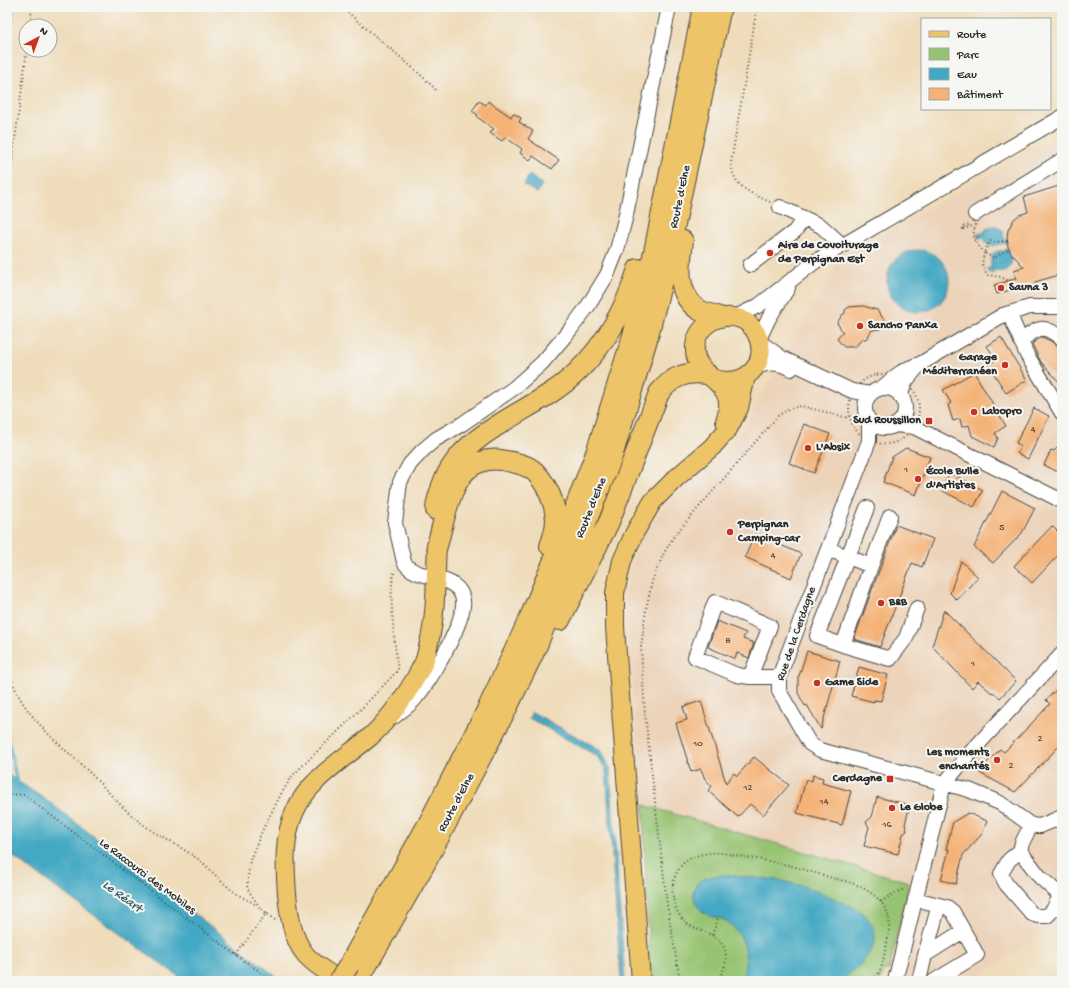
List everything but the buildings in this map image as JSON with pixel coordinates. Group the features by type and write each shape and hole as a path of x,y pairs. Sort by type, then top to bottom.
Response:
{"highway":[{"name":"Route d'Elne","path":"350,973 487,710 530,617 567,529 596,453 634,332 654,252 703,7"},
{"name":"Route d'Elne","path":"350,973 451,814 507,708 536,648 612,457 648,336 668,257 721,7"},
{"path":"728,317 700,310 689,302 681,286 680,267 684,225 730,7"},
{"path":"437,546 436,504 443,479 456,460 479,437 560,386 576,374 600,347 612,327 630,293 684,101"},
{"path":"451,814 496,740 540,661 609,522 659,393 672,380 682,375 698,373 710,376"},
{"path":"350,973 481,705 524,612 554,534 556,519 552,501 546,487 535,472 516,462 494,459 474,464 463,474 450,499 437,546"}],"main road":[{"path":"641,981 615,627 614,593 622,561 635,532 653,501 675,479 712,447 728,429 739,408 751,372 759,359 761,351 760,341 754,329 746,322 728,317 711,321 703,328 698,336 695,346 696,357 700,366 722,387 729,399 726,420 722,431 712,447"},
{"path":"710,376 720,381 729,382 738,380 751,372"},
{"path":"350,973 320,968 305,954 295,936 289,912 285,857 287,837 295,810 307,792 321,777 370,736 391,715 425,661 433,629 436,592 437,546"}],"street":[{"path":"370,736 414,701 434,672 455,631 463,605 461,593 450,582 417,572 406,566 395,522 400,482 410,464 427,446 514,388 542,364 583,312 607,275 618,250 669,7"},
{"path":"728,317 758,306 801,272 842,245 1062,117"},
{"path":"975,214 1062,160"},
{"path":"780,207 821,226 842,245"},
{"path":"750,265 795,231 804,218"},
{"path":"801,272 783,295 769,318 760,341 782,358 851,395 878,426 914,427 1062,501"},
{"path":"867,415 867,399 876,391 901,378 920,364 1003,315 1030,307 1062,307"},
{"path":"1009,313 1027,356 1062,413"},
{"path":"1021,342 1031,332 1042,328 1053,331 1062,339"},
{"path":"751,372 767,363 781,364 851,395 892,390 902,402 914,427"},
{"path":"890,426 900,420 903,414 901,378"},
{"name":"Rue de la Cerdagne","path":"867,415 869,441 780,677 779,691 810,744 820,750 969,790 1000,803 1027,822"},
{"name":"Rue de la Cerdagne","path":"869,441 890,426"},
{"path":"867,508 818,636 890,659 906,638 917,608"},
{"path":"843,645 890,516"},
{"path":"828,549 871,566"},
{"path":"750,677 770,626 715,602 695,657 737,675 750,677 780,677"},
{"path":"895,981 944,784 1062,654"},
{"path":"1020,851 1040,877 1061,897 1053,910 1047,916 1032,914 1006,884 1001,874 1009,860 1020,851 1027,822 1040,826 1062,817"},
{"path":"917,891 939,905 947,907 952,912 977,955 934,981"},
{"path":"919,981 939,905"},
{"path":"925,955 963,931"}],"path":[{"path":"31,18 32,7"},
{"path":"342,7 361,25 423,76 437,91"},
{"path":"757,7 731,163 732,174 739,185 753,194 780,207"},
{"path":"7,200 25,58"},
{"path":"1059,186 1058,184 1062,183"},
{"path":"964,226 962,229 975,225 973,238 984,253 994,258 1009,249"},
{"path":"1007,241 990,241 984,253 982,264 987,275 1000,276 1009,281 1017,278"},
{"path":"886,373 901,378 912,387 917,395 919,407 918,418 914,427 907,436 898,441 888,444 878,444 869,441 861,436 852,425 849,418 848,406 851,395 861,381 867,377 886,373"},
{"path":"7,662 20,700 30,714 44,730 117,802 143,825 202,862 236,894 249,900 260,908"},
{"name":"Le Raccourci des Mobiles","path":"7,794 24,795 236,955 273,981"},
{"path":"717,981 720,978 726,964 726,954 723,945 712,935 692,927 683,920 677,911 672,890 675,877 682,865 688,859 697,855 712,852 784,864 860,886 873,894 881,902 888,914 890,923 882,965 878,976 874,981"},
{"path":"881,902 891,895 908,888 917,891"},
{"path":"236,955 267,912"},
{"path":"712,935 719,916"},
{"path":"720,978 724,981"}],"shaded area":[{"path":"1062,133 1062,920 972,981 657,981 625,592 637,547 659,512 738,437 840,259"}],"green space":[{"path":"643,805 909,882 889,970 884,969 881,981 650,981"}],"water":[{"path":"529,175 542,184 537,193 524,185"},
{"path":"992,226 996,226 1003,231 1004,239 1007,240 1007,243 993,246 987,244 983,237 977,237 978,233 983,234 985,230"},
{"path":"1008,247 1010,250 1008,253 1011,261 1009,268 1003,271 994,269 993,273 989,273 987,269 992,267 991,258 993,254 997,251 1004,251"},
{"path":"918,250 935,255 940,259 944,264 949,281 944,298 940,303 935,307 918,312 901,307 896,303 892,298 887,281 892,264 896,259 901,255"},
{"path":"532,712 601,750 610,768 625,981 621,981 606,770 597,756 529,718"},
{"name":"Le Réart","path":"7,774 49,802 282,981 185,981 7,852"},
{"path":"724,875 778,880 806,887 831,897 865,915 874,928 875,943 869,954 860,965 841,981 741,981 745,967 746,954 740,935 729,923 703,912 699,908 694,898 694,888 700,880 708,877"}],"waterway":[{"path":"7,56 13,7"},
{"path":"7,735 17,783"}],"place":[{"name":"Aire de Covoiturage de Perpignan Est","path":"770,253"},
{"name":"Sauna 3","path":"1001,288"},
{"name":"Sancho Panxa","path":"860,326"},
{"name":"Garage Méditerranéen","path":"1005,365"},
{"name":"Labopro","path":"974,412"},
{"name":"Sud Roussillon","path":"929,421"},
{"name":"L'Absix","path":"808,448"},
{"name":"École Bulle d'Artistes","path":"918,479"},
{"name":"Perpignan Camping-car","path":"730,532"},
{"name":"B&B","path":"881,603"},
{"name":"Game Side","path":"817,683"},
{"name":"Les moments enchantés","path":"997,760"},
{"name":"Cerdagne","path":"890,779"},
{"name":"Le Globe","path":"892,808"}]}
